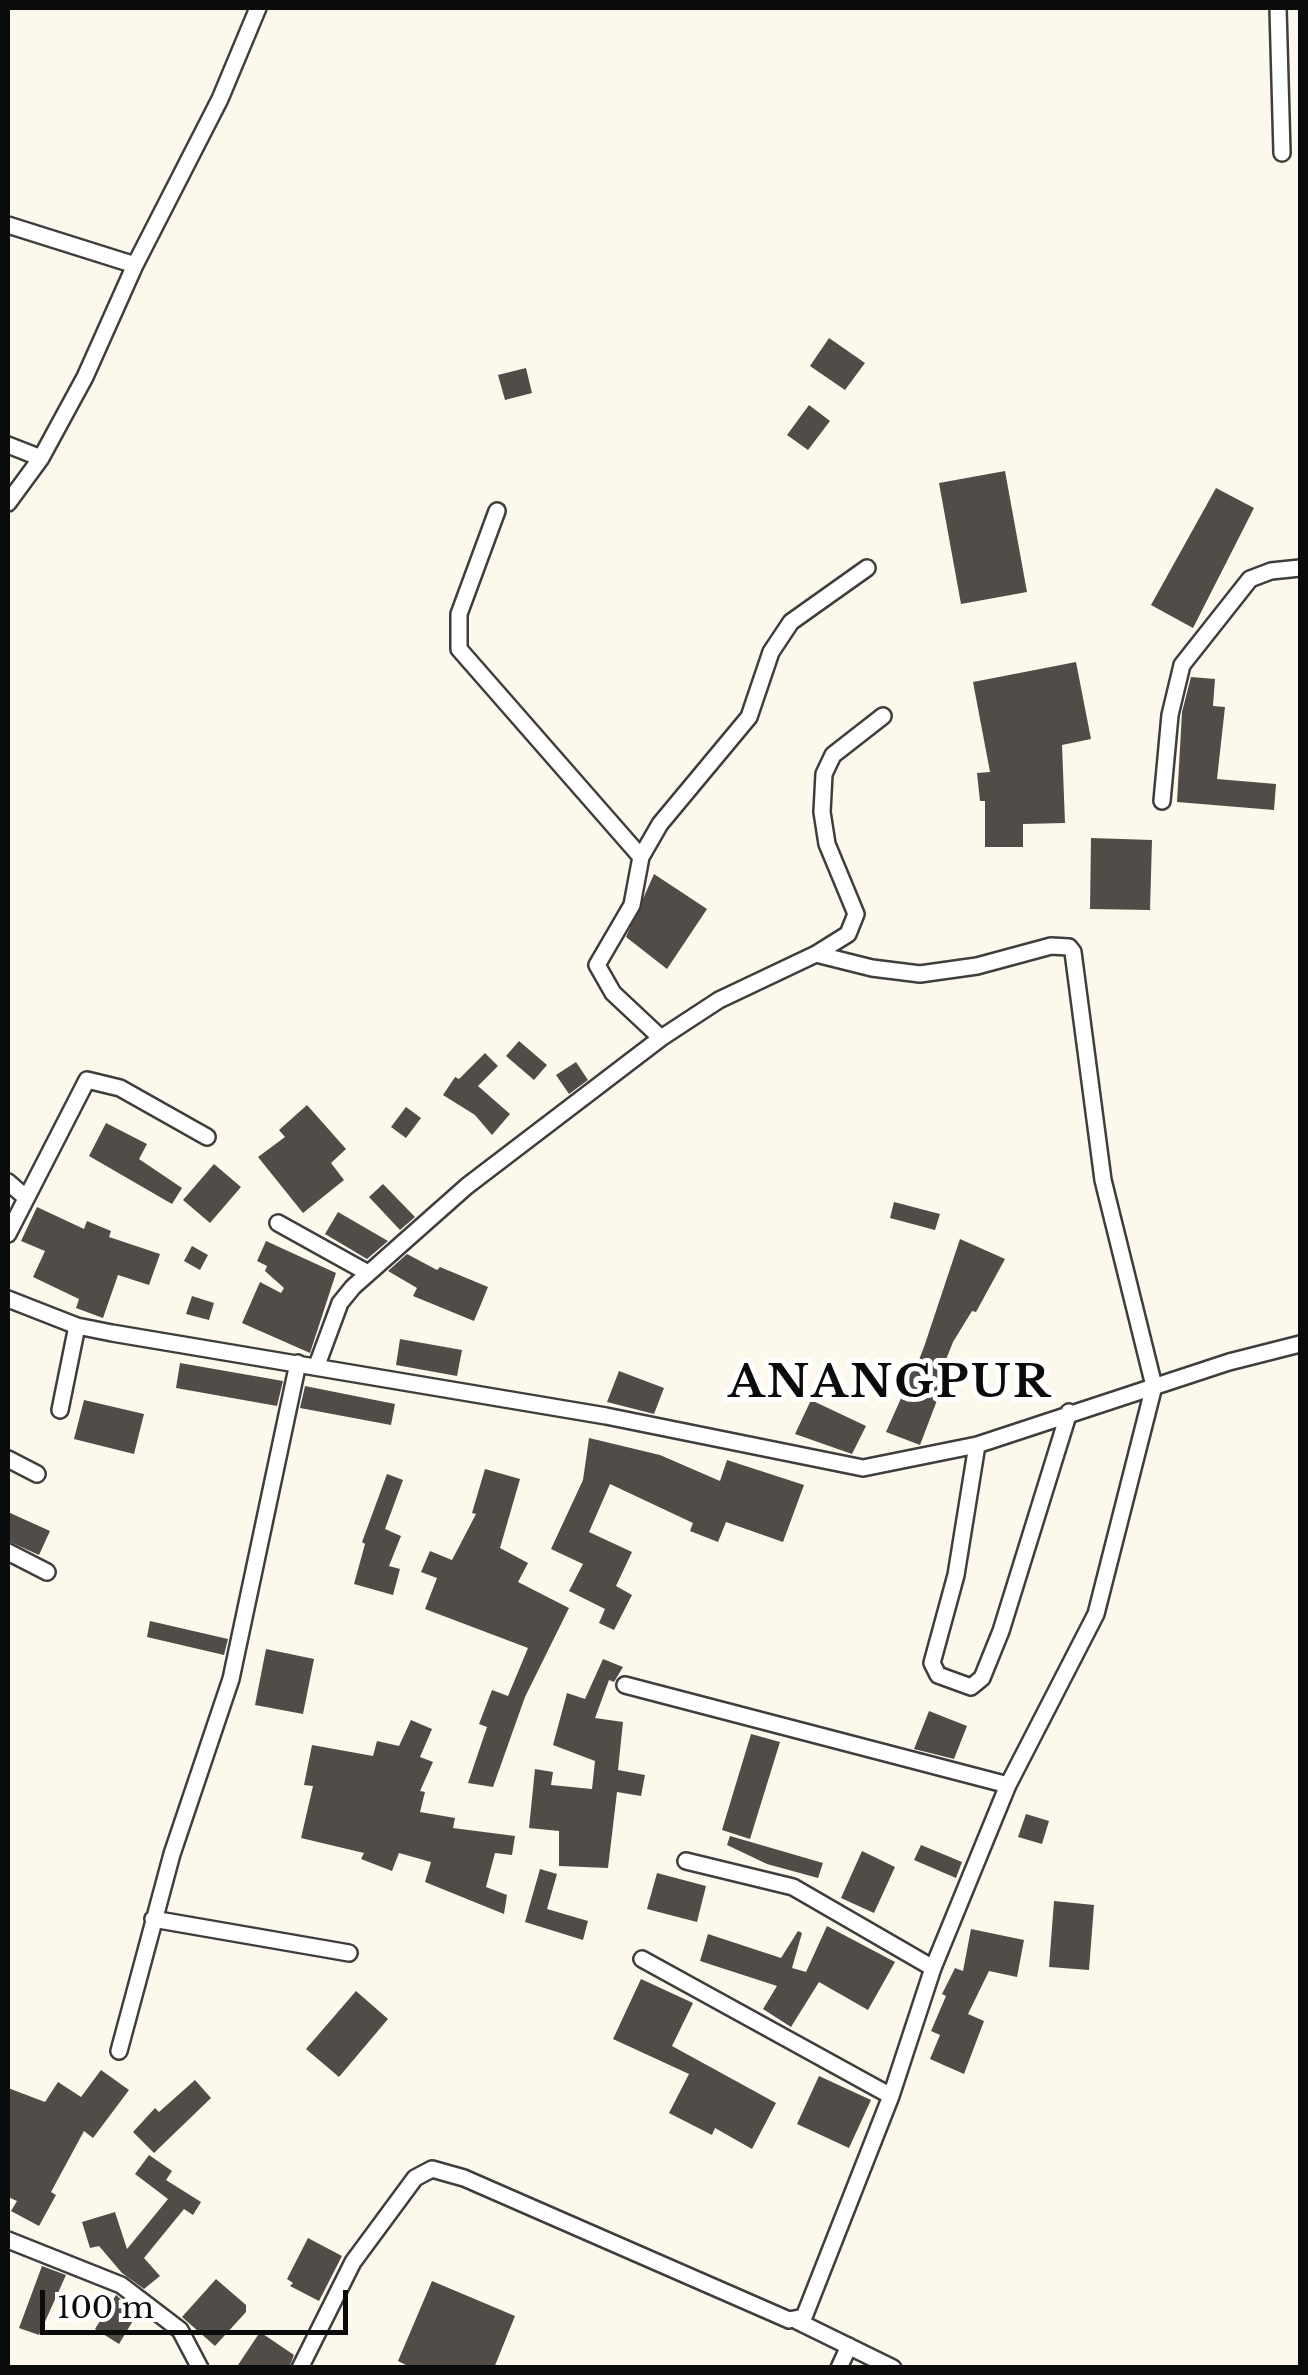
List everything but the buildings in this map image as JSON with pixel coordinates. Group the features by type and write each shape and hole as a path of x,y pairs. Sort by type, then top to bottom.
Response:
{"street":[{"path":"8,503 42,458 85,377 135,265 199,144 258,8"},
{"path":"1278,8 1282,153"},
{"path":"8,225 135,265"},
{"path":"8,445 42,458"},
{"path":"497,511 459,614 459,649 641,857"},
{"path":"661,1038 613,993 596,965 632,905 641,857 660,824 749,717 771,652 791,622 867,568"},
{"path":"1162,801 1170,715 1182,665 1250,579 1271,570 1300,568"},
{"path":"317,1365 340,1303 368,1272 467,1186 661,1038 719,1000 816,954 848,934 856,914 823,828 824,774 833,755 883,716"},
{"path":"798,2321 810,2309 891,2096 933,1968 1008,1785 1096,1614 1154,1386 1102,1180 1073,952 1068,947 1052,946 977,966 920,974 872,968 816,954"},
{"path":"8,1234 24,1196 88,1080 120,1088 207,1137"},
{"path":"8,1182 24,1196"},
{"path":"278,1223 368,1272"},
{"path":"8,1299 76,1326 642,1423 837,1465 884,1466 977,1445 1069,1412 1300,1344"},
{"path":"60,1410 76,1326"},
{"path":"119,2050 153,1919 231,1680 298,1363"},
{"path":"977,1445 956,1574 932,1663 938,1675 971,1687 982,1678 1001,1631 1069,1412"},
{"path":"8,1459 37,1474"},
{"path":"8,1552 47,1572"},
{"path":"625,1684 1008,1785"},
{"path":"686,1860 793,1887 933,1968"},
{"path":"153,1919 349,1953"},
{"path":"642,1958 891,2096"},
{"path":"300,2368 353,2262 415,2178 432,2169 464,2178 798,2321 893,2368"},
{"path":"8,2240 121,2285 180,2330 200,2368"},
{"path":"839,2368 849,2346"}],"district":[{"name":"ANANGPUR","path":"890,1384"}]}
